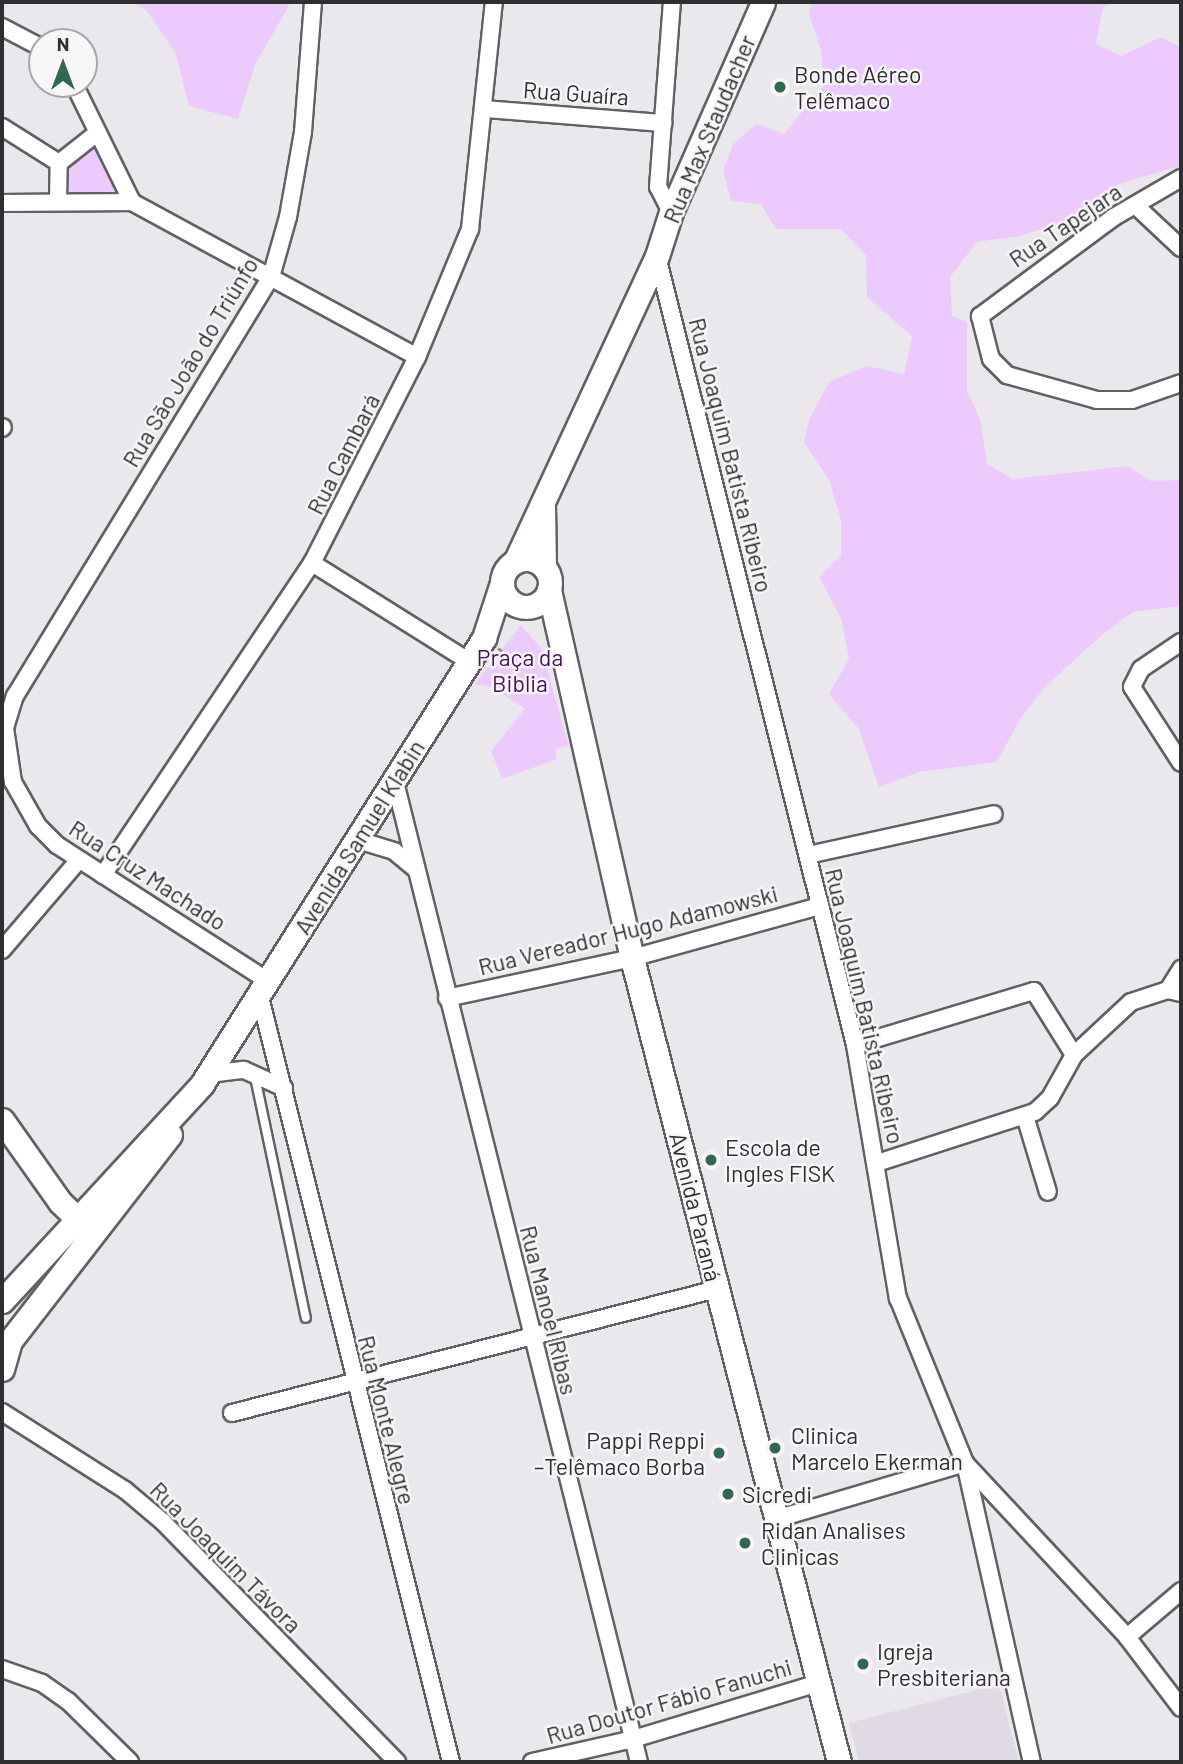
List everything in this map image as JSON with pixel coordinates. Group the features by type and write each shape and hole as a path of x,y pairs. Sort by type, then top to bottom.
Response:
{"main road":[{"name":"Rua Max Staudacher","path":"657,256 671,212 763,2"},
{"path":"526,606 507,598 502,583 657,256"},
{"path":"484,638 526,606 546,579 543,499"},
{"path":"514,562 530,559 546,579"},
{"name":"Avenida Paraná","path":"546,579 632,958 839,1762"},
{"name":"Avenida Samuel Klabin","path":"6,1343 83,1225 195,1105 206,1079 484,638 502,583"},
{"name":"Avenida Paraná","path":"526,606 561,649"},
{"path":"2,1121 83,1225 2,1301"},
{"path":"2,1369 6,1343"}],"street":[{"name":"Rua São João do Triúnfo","path":"5,721 271,277 301,145 313,2"},
{"name":"Rua Cambará","path":"103,876 312,563 418,357 470,229 485,109 494,2"},
{"path":"671,212 659,187 672,2"},
{"path":"2,27 28,41"},
{"path":"81,98 132,202"},
{"name":"Rua Guaíra","path":"485,109 663,123"},
{"path":"2,127 59,163"},
{"path":"59,163 97,133"},
{"path":"58,202 59,163"},
{"name":"Rua Tapejara","path":"1181,178 1135,205 980,316 991,359 1007,374 1097,400 1132,400 1181,383"},
{"path":"2,203 132,202 418,357"},
{"path":"1135,205 1181,248"},
{"name":"Rua Joaquim Batista Ribeiro","path":"657,256 855,1045 898,1298 965,1463 1032,1762"},
{"path":"312,563 468,661"},
{"path":"1181,642 1141,669 1132,687 1181,763"},
{"name":"Rua Cruz Machado","path":"5,721 13,782 38,826 78,861 263,987"},
{"name":"Rua Manoel Ribas","path":"395,782 414,868 639,1762"},
{"path":"808,855 994,814"},
{"path":"358,840 394,851 414,868"},
{"path":"2,950 78,861"},
{"name":"Rua Vereador Hugo Adamowski","path":"447,998 632,958 820,906"},
{"path":"877,1163 1025,1116 1049,1098 1074,1055 1131,1002 1176,991 1181,970"},
{"name":"Rua Monte Alegre","path":"263,987 284,1088 354,1382 451,1762"},
{"path":"855,1045 1034,991 1074,1055"},
{"path":"206,1079 255,1074 284,1088"},
{"path":"1025,1116 1048,1192"},
{"path":"232,1413 717,1289"},
{"name":"Rua Joaquim Távora","path":"2,1412 125,1490 163,1522 397,1762"},
{"path":"776,1519 965,1463 1127,1637 1181,1708"},
{"path":"1127,1637 1181,1591"},
{"path":"2,1669 42,1683 68,1701 130,1762"},
{"name":"Rua Doutor Fábio Fanuchi","path":"532,1762 633,1739 818,1683"}],"lane":[{"path":"255,1074 306,1318"}],"shaded area":[{"path":"999,1684 1019,1762 859,1762 849,1723"}],"green space":[{"path":"131,2 291,2 255,65 238,119 189,106 176,54 147,11"},
{"path":"812,2 1113,2 1103,7 1096,44 1121,56 1161,37 1181,47 1181,166 1118,184 1065,221 1020,236 977,242 950,277 952,316 967,322 967,391 980,419 987,464 1013,479 1128,466 1151,481 1181,480 1181,606 1133,612 1103,634 1045,687 1020,719 997,762 919,772 879,787 859,729 829,694 849,659 841,618 819,577 841,555 841,520 829,480 804,442 809,420 829,382 867,366 904,374 912,336 867,297 866,255 841,229 776,229 761,204 731,201 723,170 733,144 756,124 784,134 824,85 821,50 809,14"},
{"path":"94,145 121,196 71,195 64,190 67,159"},
{"name":"Praça da Biblia","path":"521,625 541,648 569,746 555,749 557,759 502,779 491,751 525,709 492,687 475,684"}],"place":[{"name":"Bonde Aéreo Telêmaco","path":"780,87"},
{"name":"Escola de Ingles FISK","path":"711,1160"},
{"name":"Clinica Marcelo Ekerman","path":"775,1448"},
{"name":"Pappi Reppi –Telêmaco Borba","path":"719,1453"},
{"name":"Sicredi","path":"728,1494"},
{"name":"Ridan Analises Clinicas","path":"745,1543"},
{"name":"Igreja Presbiteriana","path":"863,1664"}]}
